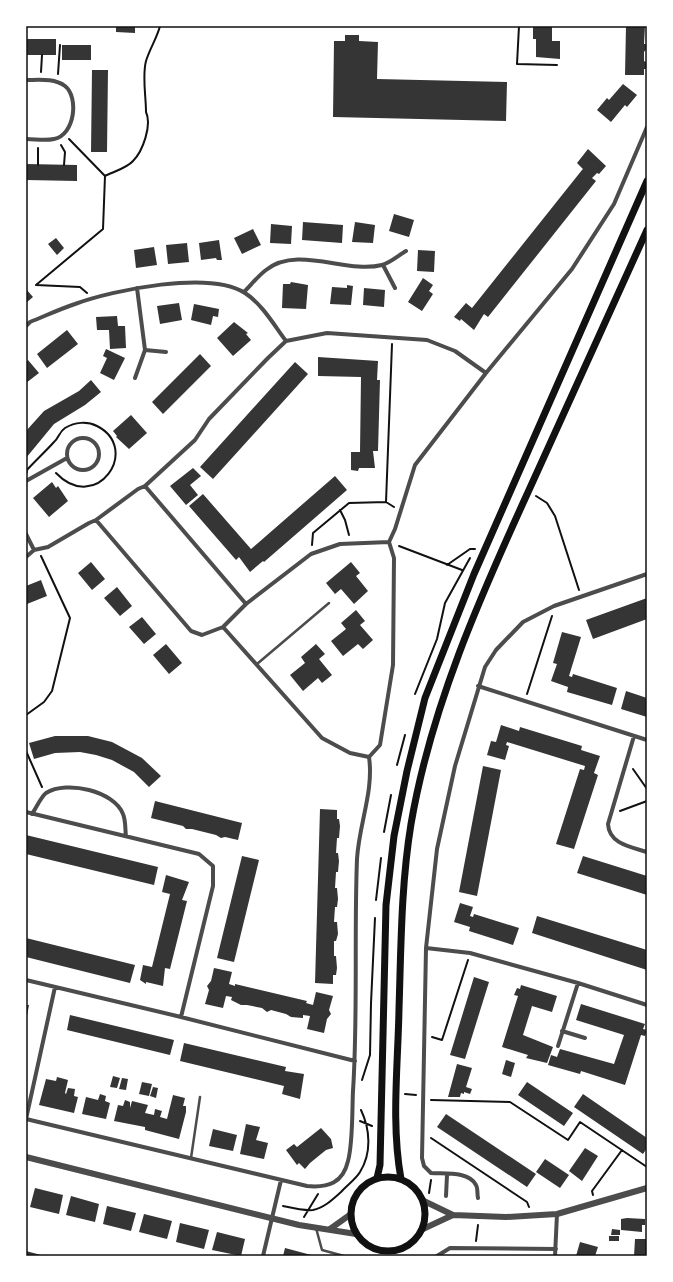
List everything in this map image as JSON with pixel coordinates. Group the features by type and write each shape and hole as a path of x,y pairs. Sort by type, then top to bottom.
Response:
{"main road":[{"path":"377,1178 380,1165 386,905 394,836 407,771 425,698 474,574 647,181"},
{"path":"401,1179 398,1164 397,1094 403,906 411,825 425,763 437,718 467,634 494,567 647,230"},
{"path":"389,1176 401,1179 415,1188 423,1201 426,1216 423,1229 415,1241 398,1253 371,1247 356,1234 352,1223 351,1214 355,1201 365,1185 377,1178 389,1176"},
{"path":"371,1247 374,1256"}],"street":[{"path":"26,80 41,80 57,83 66,87 72,95 73,108 71,124 64,134 54,139 26,139"},
{"path":"369,757 380,745 393,665 394,558 388,542 400,512 415,465 486,373 572,269 614,204 647,127"},
{"path":"244,292 266,270 277,264 291,260 317,261 358,267 383,265 406,251"},
{"path":"383,265 395,288"},
{"path":"26,326 30,322 77,303 137,288 185,281 223,284 244,292 261,307 286,341"},
{"path":"135,378 145,350 137,288"},
{"path":"26,557 34,550 48,547 96,520 138,489 145,486 195,440 209,420 286,341 327,333 427,340 455,350 486,373"},
{"path":"145,350 166,352"},
{"path":"87,438 94,441 98,447 99,454 94,466 82,471 70,464 67,458 66,451 74,440 87,438"},
{"path":"28,480 67,458"},
{"path":"145,486 246,604"},
{"path":"96,520 191,632 202,635 223,627 246,604 311,554 340,544 388,542"},
{"path":"26,534 34,550"},
{"path":"478,1198 476,1185 470,1178 461,1174 448,1175 431,1173 424,1166 422,1158 426,948 437,849 455,766 485,667 496,650 523,622 551,608 647,574"},
{"path":"223,627 322,738 350,752 369,757"},
{"path":"478,686 647,740"},
{"path":"634,736 608,824 612,836 622,844 647,852"},
{"path":"55,987 26,1119 307,1186 322,1187 330,1185 342,1176 348,1161 355,1062 358,857 371,772 369,757"},
{"path":"32,814 45,794 63,787 86,788 112,801 123,814 126,836"},
{"path":"26,812 199,854 213,866 213,886 181,1017"},
{"path":"426,948 470,953 578,983 647,1005"},
{"path":"26,980 181,1017 355,1062"},
{"path":"558,1046 578,983"},
{"path":"562,1031 585,1038"},
{"path":"26,1157 299,1225 356,1234"},
{"path":"446,1196 448,1175"},
{"path":"263,1256 281,1180"},
{"path":"423,1201 453,1215 532,1216 557,1214 647,1188"},
{"path":"330,1229 351,1214"},
{"path":"555,1256 557,1214"},
{"path":"423,1229 453,1215"},
{"path":"437,1256 450,1248 556,1249"}],"lane":[{"path":"257,664 329,602"},
{"path":"190,1159 200,1097"},
{"path":"316,1227 322,1250 344,1256"}],"path":[{"path":"105,176 133,162 145,137 149,117 146,112 146,64 150,47 158,34 160,26"},
{"path":"519,26 517,64 557,65"},
{"path":"57,83 60,45"},
{"path":"41,80 42,55"},
{"path":"64,134 105,176 103,229 36,285 80,287 94,299"},
{"path":"58,137 65,152 64,165"},
{"path":"38,165 39,139"},
{"path":"386,502 392,338"},
{"path":"28,480 26,470 50,445 55,442 63,429 72,424 92,423 103,429 113,442 115,456 110,473 104,480 93,485 81,486 70,483 59,476 52,466"},
{"path":"529,492 547,503 555,516 580,597"},
{"path":"311,554 313,533 349,503 386,502 400,512"},
{"path":"340,510 345,520 350,543"},
{"path":"388,542 474,574"},
{"path":"447,564 470,549 476,549"},
{"path":"26,716 44,702 52,691 70,618 41,556 34,550"},
{"path":"524,701 552,615 551,608"},
{"path":"26,751 45,794"},
{"path":"627,760 647,789"},
{"path":"611,814 647,801"},
{"path":"425,1034 442,1040 470,953"},
{"path":"397,1094 415,1094 416,1098 423,1100 510,1102 568,1140 580,1122 647,1167"},
{"path":"422,1134 433,1139 527,1202 532,1216"},
{"path":"596,1203 592,1191 622,1150"},
{"path":"423,1201 429,1192 431,1173"},
{"path":"299,1225 322,1187"},
{"path":"475,1248 479,1216"}],"building":[{"path":"116,26 135,26 135,33 116,32"},
{"path":"533,26 552,26 552,41 560,41 560,59 536,57 536,39 533,39"},
{"path":"626,26 645,26 644,44 647,44 647,48 644,52 644,61 646,62 647,69 644,69 644,75 625,75"},
{"path":"345,35 359,35 359,41 378,42 377,79 507,82 506,121 333,117 334,41 345,41"},
{"path":"26,39 56,39 56,55 26,55"},
{"path":"62,45 91,45 91,60 62,60"},
{"path":"92,70 108,70 107,152 91,152"},
{"path":"623,84 637,95 627,107 625,105 611,122 597,110 607,98 609,100"},
{"path":"588,149 606,166 599,174 597,173 592,178 596,181 488,317 484,314 474,330 461,319 460,321 454,317 466,303 472,308 583,169 577,163"},
{"path":"26,164 77,165 77,181 26,180"},
{"path":"394,214 414,220 409,237 389,231"},
{"path":"303,222 343,225 342,243 302,240"},
{"path":"355,222 375,225 373,243 352,242"},
{"path":"271,224 292,226 291,244 270,243"},
{"path":"253,229 261,245 242,254 234,238"},
{"path":"56,238 64,248 57,255 48,244"},
{"path":"219,240 222,260 217,260 216,258 201,260 199,243"},
{"path":"187,243 189,262 168,264 166,245"},
{"path":"154,247 157,265 136,268 134,250"},
{"path":"418,250 435,251 434,272 417,271"},
{"path":"423,278 433,285 429,291 433,294 422,311 408,302"},
{"path":"291,282 308,285 306,309 282,308 283,284 290,284"},
{"path":"347,285 353,286 351,305 330,304 332,287 347,288"},
{"path":"364,288 385,290 384,307 363,305"},
{"path":"26,289 33,297 26,303"},
{"path":"179,303 182,320 160,324 157,306"},
{"path":"194,304 219,309 218,317 213,316 211,325 191,320"},
{"path":"117,316 118,326 125,326 126,348 110,349 109,330 97,330 96,317"},
{"path":"234,322 248,333 246,334 251,340 233,356 217,338"},
{"path":"67,330 78,344 47,368 37,354"},
{"path":"106,349 125,358 114,380 100,373 107,358 103,356"},
{"path":"200,354 211,366 163,414 152,402"},
{"path":"318,357 378,361 377,380 380,380 378,451 373,451 375,468 359,468 358,471 351,470 351,452 360,452 361,377 318,376"},
{"path":"28,360 39,373 26,383 26,362"},
{"path":"295,362 308,374 213,479 200,467"},
{"path":"91,380 101,392 85,405 54,424 26,458 26,431 44,411 79,391"},
{"path":"131,415 147,433 129,449 116,437 117,436 113,431"},
{"path":"193,468 201,476 190,485 198,495 186,505 170,486"},
{"path":"335,476 347,490 264,562 263,561 250,572 239,557 236,560 189,506 203,494 251,549"},
{"path":"52,482 56,488 58,486 68,501 49,517 33,498"},
{"path":"91,562 105,579 92,590 78,573"},
{"path":"351,562 360,573 356,576 368,591 354,604 341,589 335,594 326,583"},
{"path":"41,580 47,596 27,604 26,586"},
{"path":"117,587 132,606 120,616 104,598"},
{"path":"647,598 647,619 593,639 586,620"},
{"path":"356,610 365,621 360,625 373,640 363,649 358,644 343,656 331,641 346,629 341,623"},
{"path":"142,617 156,634 144,644 129,627"},
{"path":"562,632 581,637 569,676 572,677 573,674 617,688 612,705 567,692 568,687 551,681 557,664 553,663"},
{"path":"166,644 182,663 169,674 153,655"},
{"path":"316,644 325,654 319,659 332,675 322,683 318,678 303,691 290,675 305,663 301,657"},
{"path":"626,691 647,698 647,717 621,709"},
{"path":"501,725 519,731 520,727 582,746 581,750 600,756 594,773 598,775 574,849 556,844 580,769 584,770 585,766 507,742 506,745 509,746 505,760 487,755 491,741 496,742"},
{"path":"55,736 88,736 112,742 142,758 161,776 149,787 134,772 112,760 80,752 55,753 34,759 29,743"},
{"path":"483,766 501,770 477,896 459,892"},
{"path":"155,801 242,823 238,840 225,837 221,838 216,835 186,829 183,826 151,818"},
{"path":"320,809 337,810 337,819 339,819 340,826 339,838 337,838 336,853 338,853 339,861 338,872 336,872 335,888 337,888 338,899 337,907 335,907 334,922 337,922 338,934 336,941 334,941 334,956 336,956 337,968 336,975 333,975 333,984 315,983"},
{"path":"26,835 158,867 154,885 26,854"},
{"path":"242,856 259,860 234,962 217,958"},
{"path":"583,856 647,876 647,895 577,873"},
{"path":"166,875 189,882 182,900 187,901 170,969 165,968 163,986 146,982 146,984 140,980 143,965 152,967 170,894 162,892"},
{"path":"460,903 473,907 470,916 473,917 474,914 519,928 513,945 469,931 470,927 454,922"},
{"path":"537,916 647,950 647,970 532,933"},
{"path":"26,938 135,965 130,983 26,957"},
{"path":"214,968 232,972 229,984 235,986 235,984 307,1001 306,1003 313,1005 316,992 333,996 329,1010 331,1014 327,1019 324,1033 307,1029 310,1016 303,1015 303,1018 291,1017 271,1010 267,1012 262,1008 241,1005 231,1000 232,997 226,996 223,1008 205,1004 209,990 207,986 211,981"},
{"path":"474,977 489,982 465,1059 450,1055"},
{"path":"521,985 557,996 552,1012 532,1006 523,1035 553,1047 547,1063 526,1058 528,1055 502,1047 518,996 514,995 517,988 520,989"},
{"path":"581,1004 645,1024 643,1029 647,1030 645,1036 641,1035 625,1085 581,1071 580,1074 548,1065 551,1055 557,1057 560,1049 614,1064 624,1035 576,1020"},
{"path":"26,1005 29,1005 27,1016 26,1016"},
{"path":"70,1015 174,1040 170,1055 67,1030"},
{"path":"184,1043 286,1067 285,1071 304,1074 300,1099 282,1094 284,1086 180,1061"},
{"path":"506,1060 515,1063 511,1077 502,1074"},
{"path":"457,1064 472,1068 466,1087 472,1089 470,1094 464,1092 464,1094 461,1093 460,1097 448,1097"},
{"path":"113,1076 120,1078 117,1088 110,1087"},
{"path":"57,1077 68,1080 66,1094 68,1088 75,1089 74,1096 78,1097 74,1113 39,1105 46,1079 56,1081"},
{"path":"122,1078 128,1079 126,1090 119,1089"},
{"path":"142,1082 152,1084 149,1096 139,1094"},
{"path":"527,1082 573,1113 564,1126 518,1095"},
{"path":"153,1087 158,1088 156,1098 150,1096"},
{"path":"100,1094 106,1096 105,1101 110,1103 106,1119 82,1114 86,1097 98,1100"},
{"path":"583,1094 647,1138 647,1148 643,1154 574,1107"},
{"path":"173,1095 185,1098 183,1106 186,1106 186,1112 179,1139 145,1130 145,1127 114,1121 118,1105 123,1106 125,1100 130,1102 130,1108 132,1101 148,1105 145,1113 154,1115 155,1109 162,1111 160,1117 167,1119"},
{"path":"446,1114 536,1174 527,1187 437,1127"},
{"path":"246,1124 260,1127 256,1140 268,1143 264,1159 240,1154"},
{"path":"321,1128 331,1139 333,1148 326,1150 305,1169 299,1163 297,1165 286,1150 294,1144 297,1147"},
{"path":"213,1129 237,1135 233,1151 209,1146"},
{"path":"585,1148 598,1156 582,1181 569,1171"},
{"path":"545,1159 569,1175 560,1188 536,1172"},
{"path":"35,1188 63,1195 59,1214 30,1207"},
{"path":"71,1196 99,1204 95,1222 66,1215"},
{"path":"107,1206 136,1213 131,1231 103,1224"},
{"path":"144,1214 172,1221 167,1239 139,1232"},
{"path":"621,1219 645,1219 645,1225 642,1225 642,1232 621,1230"},
{"path":"180,1223 209,1230 204,1249 176,1242"},
{"path":"612,1229 620,1230 620,1235 611,1235"},
{"path":"217,1232 245,1239 241,1256 212,1250"},
{"path":"609,1236 619,1236 619,1241 609,1241"},
{"path":"635,1239 647,1239 647,1256 634,1256"},
{"path":"580,1242 598,1247 595,1256 576,1256"},
{"path":"285,1248 315,1256 283,1256"},
{"path":"26,1251 41,1255 41,1256 26,1256"}]}
